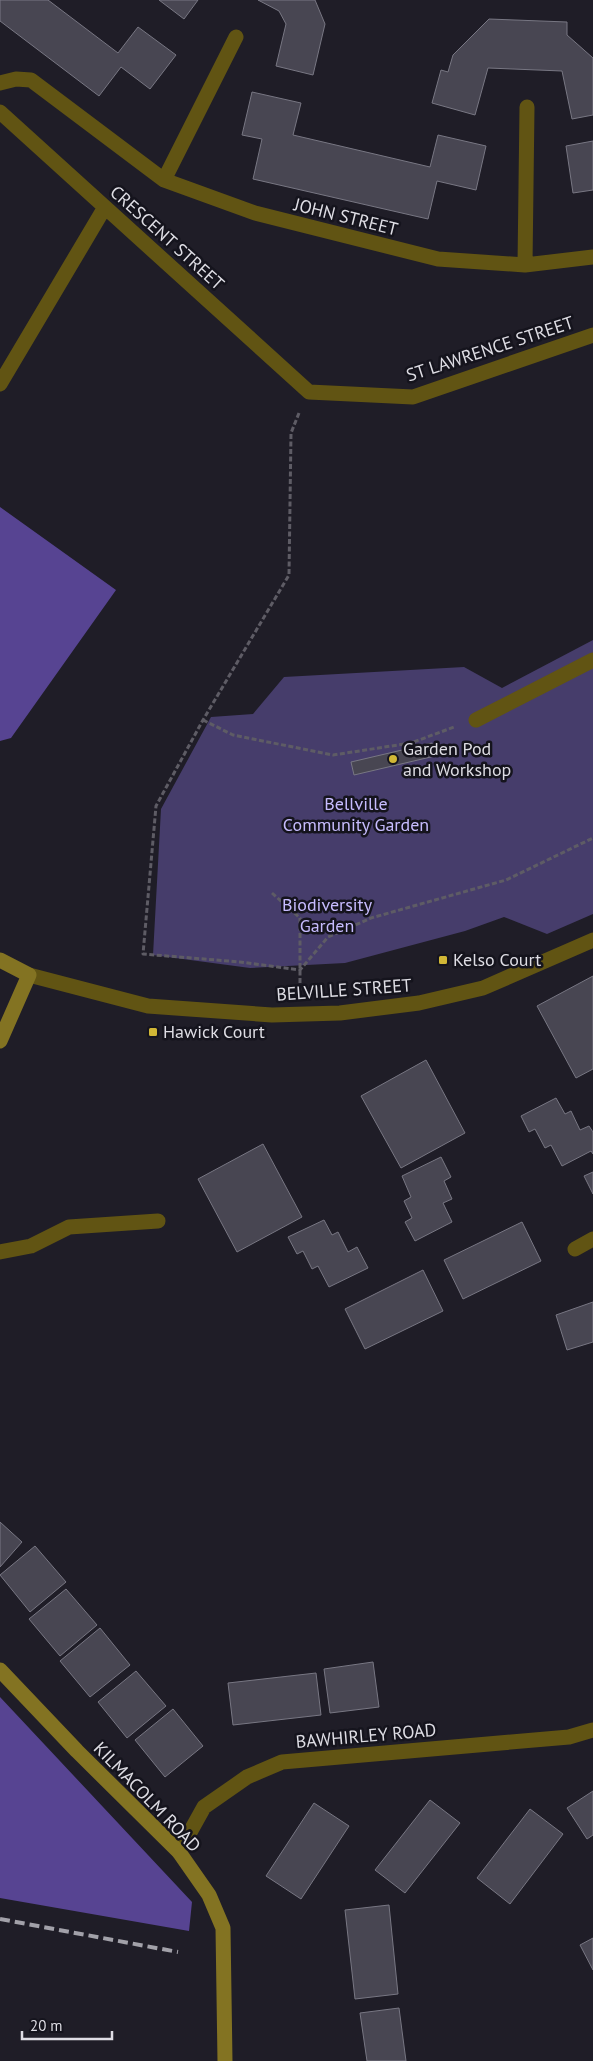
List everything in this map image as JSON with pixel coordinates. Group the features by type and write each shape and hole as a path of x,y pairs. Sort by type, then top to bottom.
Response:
{"main road":[{"path":"0,960 29,975 0,1041"},
{"name":"KILMACOLM ROAD","path":"0,1670 77,1751 179,1852 209,1895 223,1928 225,2061"}],"street":[{"path":"164,180 236,37"},
{"name":"JOHN STREET","path":"0,83 16,78 31,80 164,180 255,213 438,259 525,265 593,257"},
{"path":"525,265 528,107"},
{"name":"CRESCENT STREET","path":"0,112 309,392"},
{"path":"0,384 105,207"},
{"name":"ST LAWRENCE STREET","path":"309,392 413,397 593,335"},
{"path":"476,720 593,660"},
{"name":"BELVILLE STREET","path":"29,975 148,1006 272,1015 340,1013 419,1003 483,988 593,940"},
{"path":"0,1252 31,1246 69,1227 158,1221"},
{"path":"575,1249 593,1239"},
{"name":"BAWHIRLEY ROAD","path":"179,1852 204,1807 247,1777 282,1762 569,1737 593,1730"}],"path":[{"path":"300,970 240,962 142,954 156,806 203,720 289,575 291,433 309,392"},
{"path":"203,720 233,735 333,755 411,743 476,720"},
{"path":"300,970 328,937 371,918 506,880 593,838"},
{"path":"272,893 300,918 300,1014"}],"green space":[{"name":"Bellville Community Garden","path":"593,640 593,914 547,934 504,917 465,931 345,963 250,968 153,955 161,809 211,717 253,714 284,677 464,667 502,688"}],"shaded area":[{"path":"0,507 116,590 11,738 0,741"},
{"path":"0,1697 192,1902 189,1931 0,1898"}],"building":[{"path":"0,0 48,0 118,53 138,27 176,55 150,89 121,67 99,96 0,21"},
{"path":"159,0 198,0 184,19"},
{"path":"258,0 315,0 325,24 313,75 276,66 286,24 279,11"},
{"path":"489,19 567,22 567,35 593,58 593,115 572,119 562,71 488,68 475,115 432,103 441,70 448,72 453,55"},
{"path":"252,92 301,103 293,135 430,167 438,135 486,146 476,190 437,181 428,219 253,179 262,139 242,135"},
{"path":"593,141 593,190 573,193 566,146"},
{"name":"Garden Pod and Workshop","path":"432,743 435,756 354,775 351,762"},
{"path":"593,976 593,1069 576,1078 537,1006"},
{"path":"426,1060 465,1133 401,1168 361,1096"},
{"path":"556,1098 565,1114 571,1111 580,1130 589,1126 593,1132 593,1154 591,1151 562,1166 551,1145 545,1148 535,1129 529,1132 521,1116"},
{"path":"263,1144 302,1217 237,1252 198,1179"},
{"path":"441,1157 451,1177 444,1181 452,1199 443,1203 452,1222 415,1241 405,1222 412,1218 404,1201 411,1197 402,1176"},
{"path":"593,1172 593,1194 584,1176"},
{"path":"324,1220 332,1235 338,1232 348,1252 357,1247 368,1268 329,1287 318,1266 312,1269 303,1251 297,1254 288,1237"},
{"path":"522,1222 541,1261 463,1299 444,1260"},
{"path":"423,1270 443,1311 365,1349 345,1309"},
{"path":"593,1302 593,1342 567,1350 556,1315"},
{"path":"0,1522 22,1542 0,1567"},
{"path":"35,1546 66,1582 30,1612 0,1575"},
{"path":"66,1589 97,1625 60,1656 29,1619"},
{"path":"100,1628 130,1665 90,1697 60,1661"},
{"path":"373,1662 379,1707 330,1713 324,1669"},
{"path":"136,1671 166,1706 127,1738 98,1702"},
{"path":"316,1673 321,1715 233,1725 228,1683"},
{"path":"173,1709 203,1746 165,1777 135,1740"},
{"path":"593,1791 593,1835 587,1839 567,1808"},
{"path":"430,1800 460,1823 405,1893 375,1870"},
{"path":"314,1803 349,1826 301,1899 266,1876"},
{"path":"530,1809 563,1834 510,1904 477,1878"},
{"path":"389,1905 398,1994 355,1999 345,1910"},
{"path":"593,1938 593,1970 580,1945"},
{"path":"399,2008 406,2061 367,2061 360,2013"}],"railway":[{"path":"0,1919 178,1952"}],"place":[{"name":"Garden Pod and Workshop","path":"393,759"},
{"name":"Kelso Court","path":"443,960"},
{"name":"Hawick Court","path":"153,1032"}],"park label":[{"name":"Biodiversity Garden","path":"327,915"}]}
